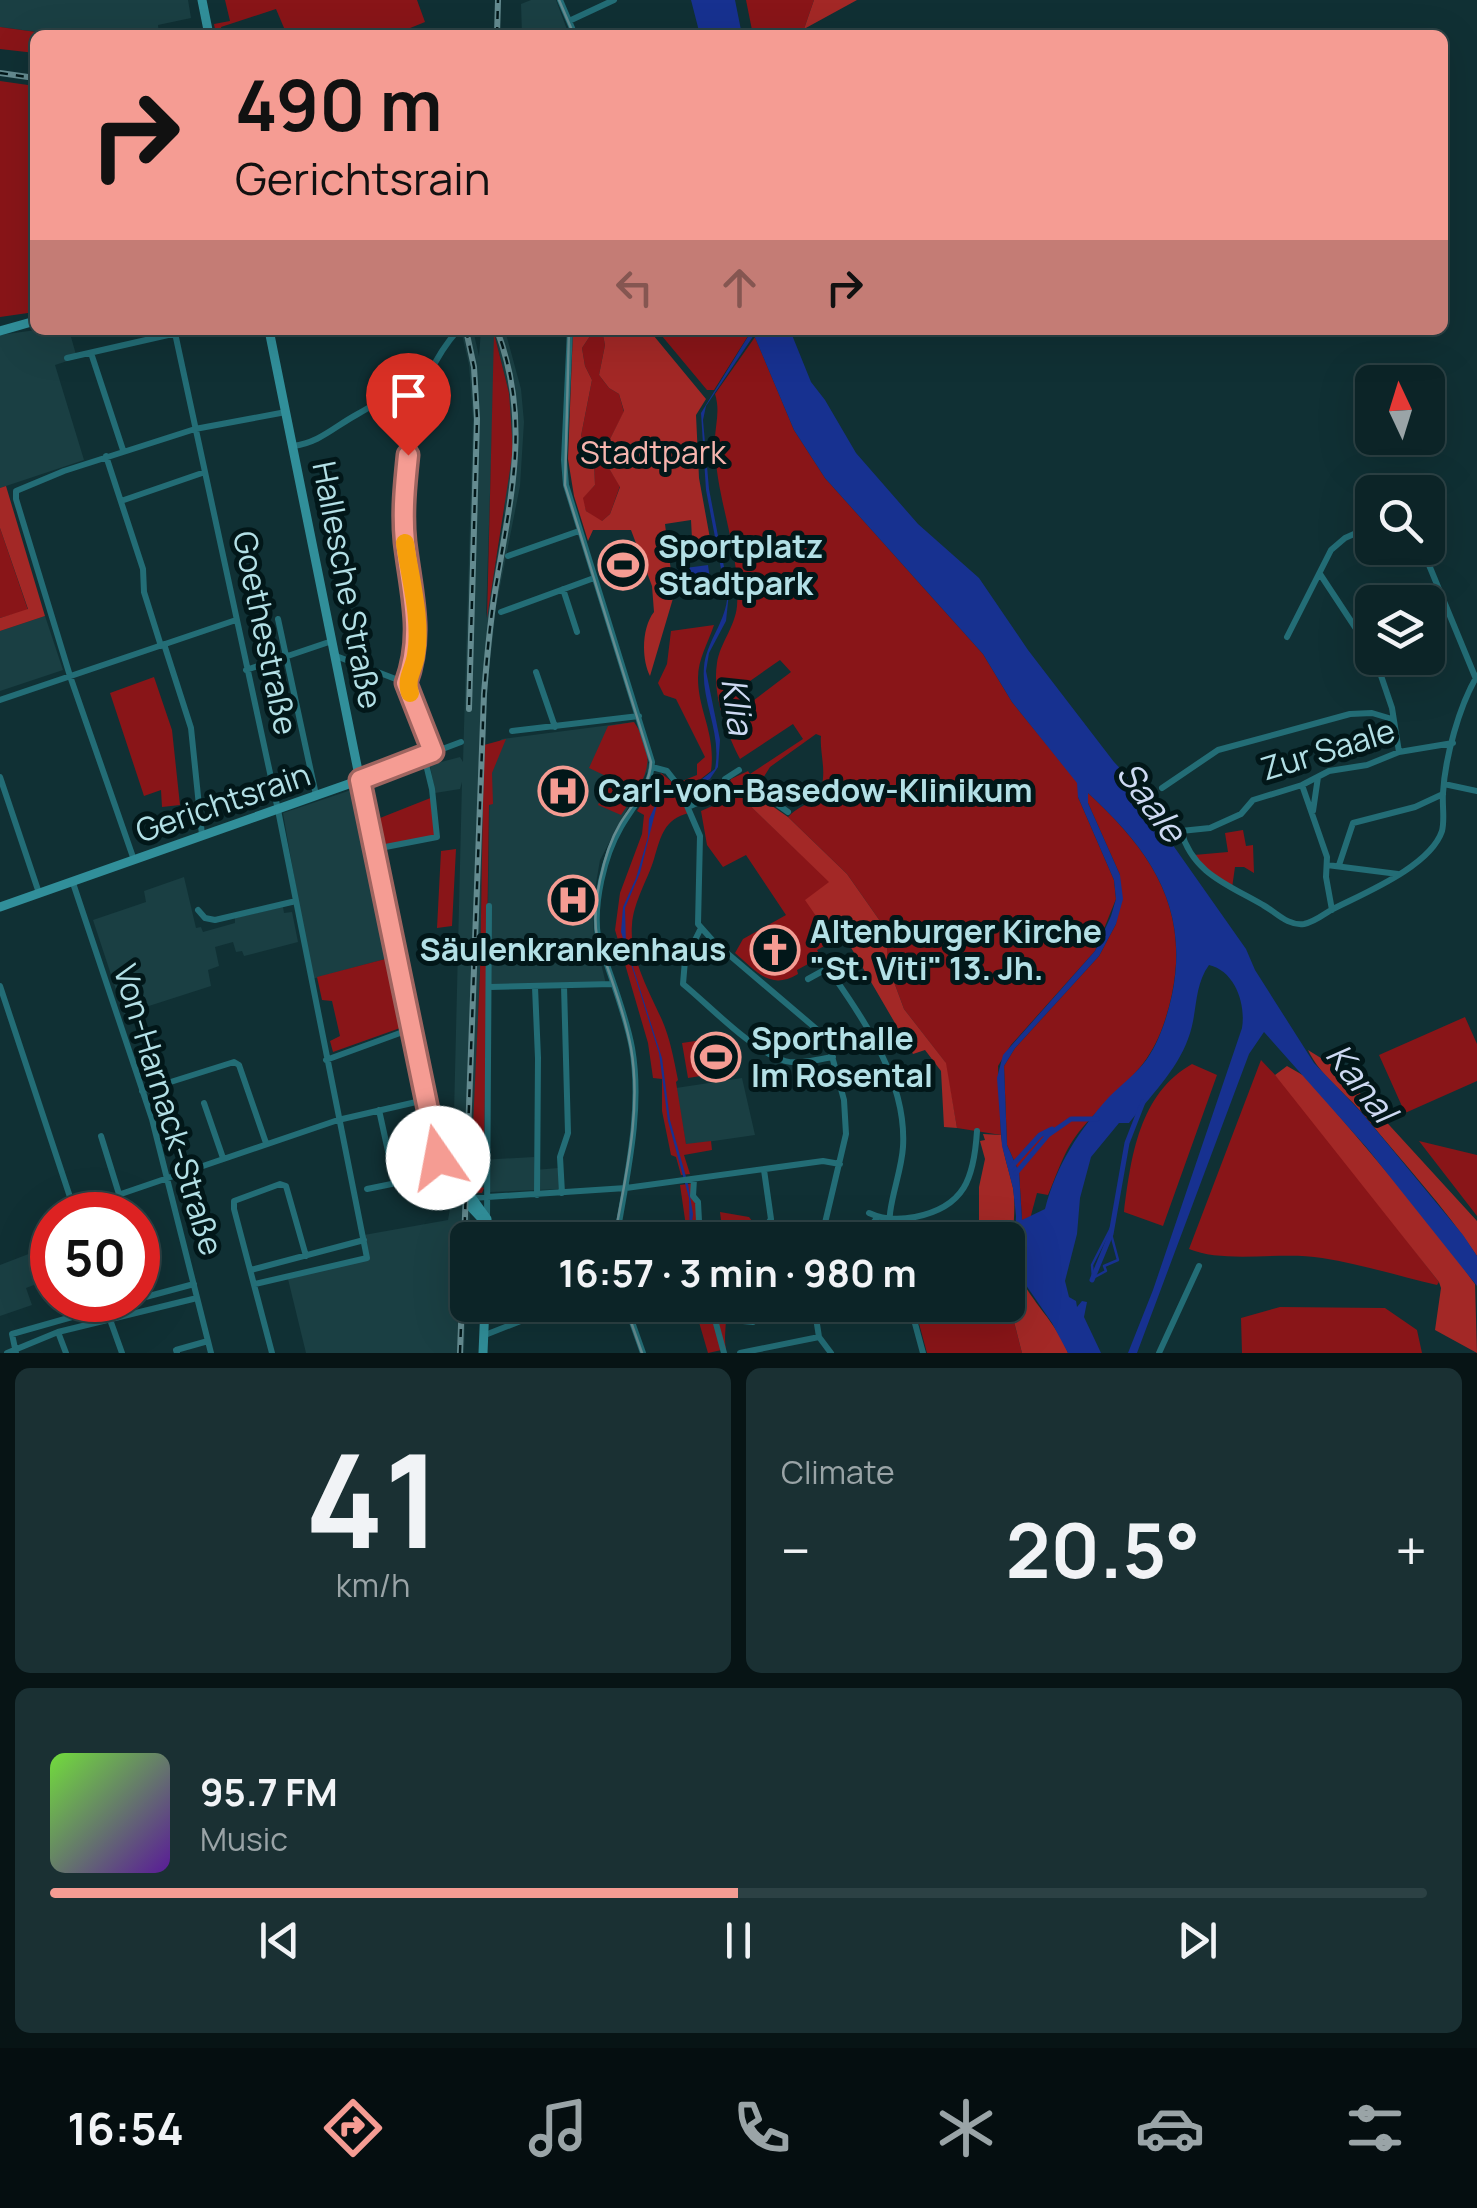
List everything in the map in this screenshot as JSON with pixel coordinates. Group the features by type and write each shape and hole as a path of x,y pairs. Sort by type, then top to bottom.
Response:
{"main road":[{"path":"202,0 209,30"},
{"path":"0,331 30,322"},
{"name":"Hallesche Straße","path":"270,335 436,1154 452,1180"},
{"name":"Gerichtsrain","path":"0,907 360,780"},
{"path":"470,1199 487,1222"},
{"path":"470,1199 482,1222"},
{"path":"483,1322 483,1353"}],"street":[{"path":"560,0 573,30"},
{"path":"569,21 600,3 614,0"},
{"path":"67,358 166,335"},
{"name":"Goethestraße","path":"175,335 278,810 338,1120 359,1190 368,1258 255,1284"},
{"path":"293,446 324,437 356,414 402,391 430,368 454,335"},
{"path":"570,335 564,468 652,767 648,783 618,832 606,865 596,926 634,1064 632,1128 619,1222"},
{"path":"92,352 123,450"},
{"path":"430,368 415,413 404,492 404,538 417,631 416,656 406,683 433,752"},
{"path":"134,860 70,676 16,491 123,450 195,428 286,412"},
{"path":"106,456 143,569 144,592 191,728 203,836"},
{"path":"121,501 204,472"},
{"path":"508,556 580,530"},
{"path":"1287,637 1331,550 1355,533"},
{"path":"1302,785 1314,811 1332,910 1415,864 1438,839 1453,743 1462,706 1477,678 1429,565"},
{"path":"1320,573 1355,627"},
{"path":"502,612 594,578"},
{"path":"562,589 577,632"},
{"path":"278,619 316,796"},
{"path":"0,700 236,620"},
{"path":"246,670 332,641"},
{"path":"336,656 406,683"},
{"path":"536,672 555,728"},
{"path":"1379,675 1399,752"},
{"path":"1162,788 1218,750 1350,714 1372,713 1392,719"},
{"path":"512,731 639,716"},
{"name":"Gerichtsrain","path":"360,780 461,742"},
{"name":"Zur Saale","path":"1332,910 1307,923 1289,922 1208,874 1191,854 1181,831 1210,828 1241,814 1253,800 1302,785 1339,768 1453,743"},
{"path":"375,849 437,837 424,756"},
{"path":"652,767 667,770 678,785 700,836 698,924 826,1038 844,1100 846,1134 825,1222"},
{"path":"726,790 725,778 739,770"},
{"path":"0,777 39,893"},
{"path":"1314,811 1318,777"},
{"path":"1444,784 1477,791"},
{"path":"688,807 726,790 770,799 788,812"},
{"path":"1339,864 1353,823 1414,807 1442,794"},
{"path":"1327,866 1339,864 1347,869 1398,874"},
{"name":"Von-Harnack-Straße","path":"72,883 142,1091 211,1353"},
{"path":"198,910 205,918 215,920 296,901"},
{"path":"487,1218 489,906"},
{"path":"701,928 684,960 683,984 756,1044 782,1060 832,1057"},
{"path":"808,979 828,968 887,1065 903,1140 889,1220"},
{"path":"489,988 613,984"},
{"path":"0,986 68,1192"},
{"path":"562,1193 560,1157 568,1133 564,986"},
{"path":"534,987 537,1195"},
{"path":"326,1060 412,1029"},
{"path":"826,1038 877,1046"},
{"path":"142,1091 234,1062 239,1065 266,1143"},
{"path":"125,1192 338,1120 426,1100"},
{"path":"204,1103 222,1158"},
{"path":"380,1110 395,1183"},
{"path":"869,1222 873,1215 889,1220 916,1217 949,1206 971,1174 977,1131"},
{"path":"101,1136 118,1192"},
{"path":"470,1199 624,1188 823,1161 840,1164"},
{"path":"764,1170 770,1222"},
{"path":"359,1190 421,1178"},
{"path":"693,1179 698,1222"},
{"path":"272,1353 234,1200 282,1184 288,1188 306,1256"},
{"path":"251,1270 364,1240"},
{"path":"1159,1353 1198,1266"},
{"path":"160,1293 194,1284"},
{"path":"160,1307 197,1298"},
{"path":"16,1350 12,1334 49,1322"},
{"path":"7,1353 58,1332 101,1322"},
{"path":"111,1322 122,1353"},
{"path":"483,1336 518,1322"},
{"path":"632,1322 643,1353"},
{"path":"716,1322 724,1353"},
{"path":"817,1322 819,1336 831,1353"},
{"path":"915,1322 923,1353"},
{"path":"58,1332 66,1353"},
{"path":"740,1353 819,1336"},
{"path":"177,1353 176,1350 208,1341"}],"shaded area":[{"path":"0,0 188,0 191,18 158,25 158,30 30,31 0,27"},
{"path":"225,0 417,0 425,22 405,30 285,30 276,9 215,30 214,24 230,21"},
{"path":"556,0 567,30 522,30 521,4"},
{"path":"691,0 735,0 741,30 699,30"},
{"path":"746,0 814,0 804,29 752,30"},
{"path":"0,27 30,31 30,52 0,49"},
{"path":"0,81 30,85 30,313 0,317"},
{"path":"30,331 30,335 70,335 77,358 55,365 84,460 0,488 0,335"},
{"path":"462,335 474,335 479,356 481,335 506,335 521,389 524,422 520,486 496,607 485,709 470,1222 450,1222 450,1322 465,1322 464,1353 306,1353 288,1279 369,1259 364,1235 448,1220 452,1197 462,782 460,789 435,793 430,765 460,757 463,762 473,419","holes":["495,337 509,393 504,517 486,618"]},
{"path":"494,335 509,393 513,450 487,618"},
{"path":"591,335 603,335 599,375 619,394 624,412 609,441 607,465 620,486 610,514 601,522 586,511 582,498 595,485 594,460 581,436 592,380 582,348"},
{"path":"661,335 748,335 714,390 707,390"},
{"path":"749,335 754,335 706,406 703,420 709,489 729,593 726,621 709,653 706,671 720,740 718,767 710,779 666,797 657,805 640,873 625,908 626,945 662,1058 670,1120 688,1184 693,1214 690,1222 689,1198 668,1121 659,1053 621,932 623,907 636,878 649,819 659,797 697,783 715,769 716,743 705,693 704,667 727,600 706,490 701,413"},
{"path":"754,335 792,335 811,382 856,453 918,524 979,578 1028,650 1137,786 1144,804 1246,949 1255,970 1314,1063 1362,1113 1463,1235 1477,1256 1477,1286 1367,1148 1264,1032 1249,1054 1137,1353 1128,1353 1242,1028 1237,990 1226,974 1209,965 1200,982 1188,1039 1177,1062 1129,1123 1119,1123 1091,1157 1065,1281 1069,1297 1077,1307 1082,1301 1087,1302 1084,1317 1101,1353 1068,1353 1025,1284 1025,1222 1016,1222 1013,1188 1002,1146 997,1078 1003,1055 1095,951 1116,899 1114,880 1078,797 1077,783 1012,702 983,654 825,478 794,430","holes":["1088,793 1147,859 1170,907 1175,934 1172,995 1162,1028 1147,1059 1078,1136 1055,1178 1045,1209 1022,1220 1019,1172 1007,1145 1004,1066 1015,1048 1099,956 1116,924 1123,899 1120,875 1088,803"]},
{"path":"755,337 794,430 825,478 983,654 1012,702 1078,783 1078,797 1114,880 1116,899 1095,951 1011,1045 998,1066 1001,1135 957,1128 945,1062 904,1009 887,963 887,931 847,874 788,817 819,792 823,776 821,736 816,734 770,767 760,783 780,791 787,799 767,789 728,786 731,779 748,771 750,774 803,739 793,724 740,759 721,712 717,663 736,614 737,586 716,466 715,394","holes":["780,660 791,672 749,704 740,688"]},
{"path":"0,528 28,610 0,618"},
{"path":"708,565 711,586 681,590 678,569"},
{"path":"45,616 63,670 0,691 0,631"},
{"path":"714,625 698,678 711,745 711,771 685,786 682,781 697,775 697,764 705,757 676,699 664,695 658,683 667,664 671,631"},
{"path":"154,677 172,730 180,805 162,807 161,790 144,796 110,693"},
{"path":"634,722 648,770 600,860 592,907 594,935 606,984 487,987 490,749 502,739"},
{"path":"634,722 648,760 642,781 621,815 598,805 610,778 589,768 608,726"},
{"path":"506,739 492,773 493,804 489,805 482,1193 470,1192 480,973 484,745"},
{"path":"661,773 672,782 689,813 674,819 662,836 635,908 632,937 641,974 670,1042 686,1144 711,1141 712,1150 684,1155 690,1174 681,1175 676,1157 671,1155 662,1111 662,1079 653,1078 648,1043 615,930 620,893 642,834 644,815 637,811"},
{"path":"354,789 389,958 312,979 283,813"},
{"path":"1087,792 1129,835 1160,881 1175,933 1172,994 1162,1028 1147,1058 1078,1133 1048,1195 1037,1193 1030,1219 1022,1220 1019,1172 1007,1145 1004,1066 1015,1048 1099,956 1116,924 1120,875 1088,803"},
{"path":"735,796 742,798 830,882 829,935 824,939 828,944 817,950 821,957 788,979 764,977 735,953 743,939 786,915 746,855 723,867 707,845 701,811"},
{"path":"433,797 437,837 385,847 380,818"},
{"path":"1243,830 1246,846 1253,845 1254,873 1235,867 1232,888 1213,877 1194,855 1228,852 1225,833"},
{"path":"456,849 452,926 437,928 441,851"},
{"path":"184,877 196,928 201,927 203,932 235,923 235,918 283,907 284,913 292,912 298,942 244,956 242,951 236,952 233,942 215,947 219,966 208,970 211,986 124,1014 93,920 146,902 144,891"},
{"path":"389,958 403,1027 333,1052 330,1041 340,1036 332,1001 322,1000 317,977"},
{"path":"1465,1017 1477,1044 1477,1081 1405,1113 1379,1055"},
{"path":"702,1040 707,1075 688,1078 682,1043"},
{"path":"1261,1060 1294,1095 1439,1282 1437,1285 1322,1258 1219,1256 1189,1249"},
{"path":"1192,1064 1217,1075 1163,1226 1124,1212 1130,1170 1149,1110 1174,1077"},
{"path":"742,1078 755,1135 686,1145 676,1088"},
{"path":"1419,1141 1477,1155 1477,1216"},
{"path":"534,1157 535,1170 558,1168 560,1189 490,1192 481,1188 481,1160"},
{"path":"695,1183 693,1192 700,1202 702,1222 685,1222 680,1185"},
{"path":"720,1212 749,1217 752,1221 721,1222"},
{"path":"30,1253 30,1286 26,1288 30,1306 0,1316 0,1265"},
{"path":"1280,1307 1385,1308 1417,1330 1422,1353 1242,1353 1241,1318"},
{"path":"699,1322 726,1322 726,1349 708,1353"},
{"path":"919,1322 1014,1322 1022,1353 927,1353"}],"green space":[{"path":"814,0 857,0 804,29"},
{"name":"Stadtpark","path":"573,335 591,335 582,348 592,380 581,436 594,460 595,485 583,498 586,511 602,521 610,514 620,487 607,465 609,441 624,411 619,394 599,375 603,335 653,335 706,399 696,415 699,478 713,555 693,557 691,520 665,524 674,595 650,676 644,643 654,612 652,586 631,530 593,530 588,541 568,459"},
{"path":"6,486 45,616 0,631 0,618 28,609 0,528 0,488"},
{"path":"742,798 762,799 788,817 847,874 887,931 887,963 904,1009 946,1063 957,1128 944,1127 941,1071 925,1050 913,1054 846,939 830,948 824,939 829,935 805,900 829,882"},
{"path":"1308,1050 1337,1068 1477,1221 1477,1256 1437,1202 1319,1068"},
{"path":"1287,1066 1306,1077 1435,1229 1475,1284 1477,1353 1435,1330 1439,1282 1275,1075"},
{"path":"983,1134 1001,1135 1013,1188 1014,1222 979,1222 979,1187 985,1159 980,1141 985,1140"},
{"path":"1025,1285 1068,1353 1022,1353 1014,1322 1025,1322"}],"waterway":[{"path":"1092,1280 1111,1234 1127,1143 1143,1102"},
{"path":"1016,1173 1048,1135 1071,1119 1097,1119"},
{"path":"1011,1167 1040,1135 1052,1129"},
{"path":"1111,1234 1118,1260 1104,1266 1106,1271 1093,1278 1092,1265 1114,1222"}],"tunnel":[{"path":"455,1179 469,1194"},
{"path":"455,1188 468,1204"}],"tram line":[{"path":"559,0 572,30"},
{"path":"569,335 565,485 651,762 644,787 609,849 596,910 597,937 624,1020 634,1072 631,1145 617,1222"},
{"path":"631,1322 642,1353"}],"railway":[{"path":"497,30 498,0"},
{"path":"0,73 30,77"},
{"path":"467,335 474,367 477,419 469,709"},
{"path":"460,1353 484,694 492,608 515,455 513,394 499,335"}],"slow traffic":[{"path":"405,543 417,631 416,656 406,683 410,693"}],"place":[{"name":"Sportplatz Stadtpark","path":"623,565"},
{"name":"Carl-von-Basedow-Klinikum","path":"563,791"},
{"name":"Säulenkrankenhaus","path":"573,900"},
{"name":"Altenburger Kirche \"St. Viti\" 13. Jh.","path":"775,950"},
{"name":"Sporthalle Im Rosental","path":"716,1057"}],"route":[{"path":"408,455 404,538 417,631 416,656 406,683 433,752 360,780 438,1158"}],"water label":[{"name":"Klia","path":"737,706"},
{"name":"Saale","path":"1151,802"},
{"name":"Kanal","path":"1361,1083"}]}
